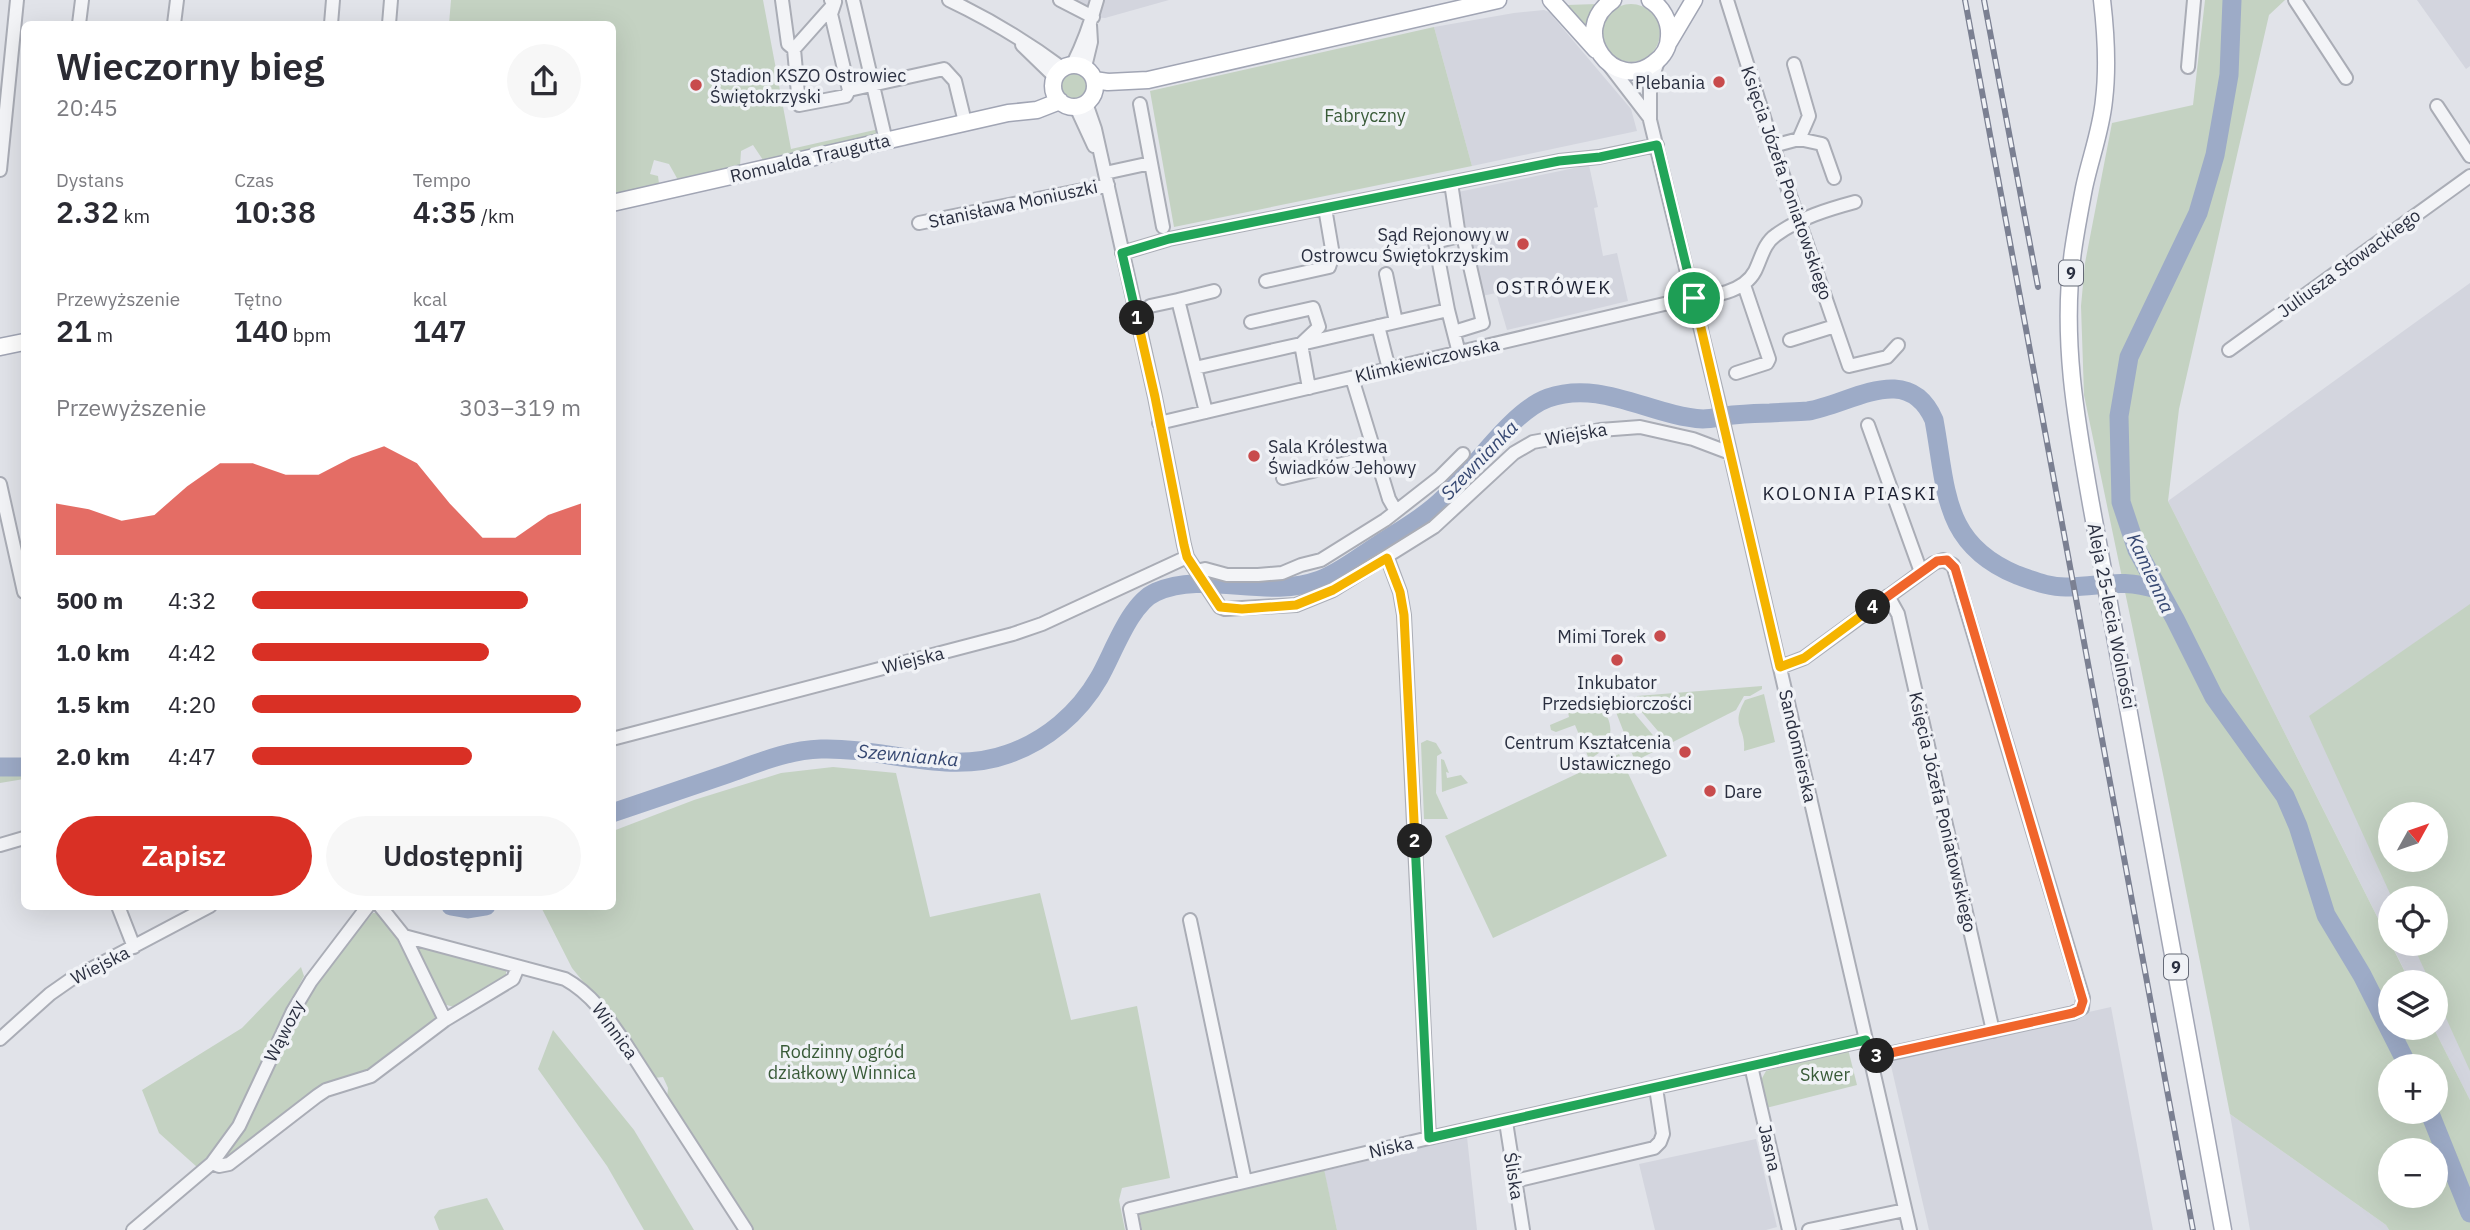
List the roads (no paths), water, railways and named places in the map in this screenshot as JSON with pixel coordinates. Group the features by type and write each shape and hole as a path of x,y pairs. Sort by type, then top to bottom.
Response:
{"main road":[{"name":"Romualda Traugutta","path":"616,202 1008,113 1074,85 1148,80 1498,0"},
{"path":"1551,0 1602,57 1613,66 1629,71 1646,68 1658,61 1694,0"},
{"path":"1602,57 1594,40 1595,23 1603,8 1613,0"},
{"path":"1650,0 1663,11 1668,22 1668,44"},
{"name":"Aleja 25-lecia Wolności","path":"2102,0 2107,58 2104,100 2073,253 2068,304 2068,350 2076,422 2223,1230"},
{"path":"0,347 21,343"}],"street":[{"path":"0,170 17,0"},
{"path":"79,21 82,0"},
{"path":"174,21 177,0"},
{"path":"331,21 333,0"},
{"path":"389,21 391,0"},
{"path":"782,0 788,44 794,49 799,105 846,96 849,90 831,14 835,1"},
{"path":"853,0 886,141"},
{"path":"949,0 1015,37 1074,85 1106,179 1187,557"},
{"path":"1060,0 1091,21"},
{"path":"1074,85 1091,42 1091,21 1097,0"},
{"name":"Księcia Józefa Poniatowskiego","path":"1727,0 1773,146 1849,366 1887,357 1899,345"},
{"path":"2188,67 2194,0"},
{"path":"2295,0 2346,78"},
{"path":"794,49 835,1"},
{"name":"Sandomierska","path":"1602,57 1650,120"},
{"name":"Sandomierska","path":"1658,61 1650,85 1650,120 1727,436 1910,1230"},
{"path":"1794,64 1808,116 1799,139"},
{"path":"849,90 944,69 955,81 965,122"},
{"path":"1140,104 1163,227"},
{"path":"2437,106 2470,156"},
{"path":"1773,146 1799,139 1822,144 1834,178"},
{"path":"1122,253 1169,239 1559,161 1600,157 1657,145"},
{"name":"Stanisława Moniuszki","path":"919,223 1106,179 1151,163"},
{"name":"Juliusza Słowackiego","path":"2229,350 2470,176"},
{"path":"1451,183 1459,236 1464,240 1483,323 1454,332"},
{"path":"1736,373 1767,363 1769,359 1744,285 1755,270 1769,241 1776,234 1799,222 1855,202"},
{"path":"1266,281 1329,267 1333,255 1325,208"},
{"path":"1459,236 1435,242 1459,353"},
{"path":"1386,274 1396,322"},
{"name":"Klimkiewiczowska","path":"1159,423 1744,285"},
{"path":"1150,306 1214,292"},
{"path":"1178,300 1206,412"},
{"path":"1251,322 1313,308 1319,327 1301,344"},
{"path":"1195,368 1448,310"},
{"path":"1378,326 1389,369"},
{"path":"1790,340 1835,326"},
{"path":"1301,344 1309,388"},
{"path":"1352,378 1389,499 1396,511"},
{"path":"1868,425 1921,572"},
{"name":"Wiejska","path":"616,738 1013,634 1042,624 1187,557 1216,603 1225,609 1296,605 1333,590 1434,527 1514,453 1533,442 1600,430 1640,427 1693,439 1730,453"},
{"path":"1196,571 1205,569 1227,575 1282,573 1321,560 1396,511 1440,477 1463,454"},
{"path":"1283,478 1376,456"},
{"path":"0,484 21,578"},
{"path":"1387,558 1400,592 1404,615 1429,1138"},
{"path":"1780,667 1804,658 1937,561 1950,562 1957,572 2083,998 2082,1007 2073,1013 1870,1058"},
{"name":"Księcia Józefa Poniatowskiego","path":"1888,596 1898,614 1993,1031"},
{"path":"0,845 21,839"},
{"path":"120,910 134,947"},
{"name":"Wiejska","path":"0,1039 50,993 70,980 203,910"},
{"name":"Wąwozy","path":"133,1230 212,1164 239,1126 293,1010 311,981 365,910"},
{"path":"383,910 404,936 444,1020"},
{"path":"1190,920 1245,1181"},
{"name":"Winnica","path":"404,936 565,979 577,986 597,1004 633,1054 746,1230"},
{"name":"Wąwozy","path":"212,1164 229,1164 326,1090 371,1076 444,1020 513,979 519,967"},
{"name":"Niska","path":"1134,1230 1130,1209 1429,1138 1866,1040"},
{"name":"Jasna","path":"1751,1066 1789,1230"},
{"path":"1515,1181 1654,1148 1663,1134 1656,1088"},
{"name":"Śliska","path":"1506,1122 1523,1230"},
{"path":"1810,1230 1905,1210"}],"waterway":[{"name":"Kamienna","path":"2232,0 2229,75 2215,155 2198,213 2129,357 2119,416 2121,502 2137,550 2214,697 2285,796 2298,826 2326,915 2362,975 2402,1054"},
{"name":"Szewnianka","path":"616,812 797,752 844,750 939,762 962,762 985,760 1022,748 1048,733 1082,703 1099,678 1130,618 1138,607 1156,592 1195,584 1279,587 1300,585 1328,577 1438,504 1507,428 1534,405 1568,393 1607,396 1664,412 1703,419 1808,411 1877,390 1909,392 1923,402 1934,420 1952,512 1961,531 1974,548 1992,562 2043,584 2069,587 2134,584 2159,590"},
{"name":"Szewnianka","path":"0,767 21,767"},
{"name":"Kamienna","path":"2434,1124 2470,1213"}],"railway":[{"path":"1965,0 2193,1230"},
{"path":"1984,0 2038,287"}],"place":[{"name":"Plebania","path":"1719,82"},
{"name":"Stadion KSZO Ostrowiec Świętokrzyski","path":"696,85"},
{"name":"Sąd Rejonowy w Ostrowcu Świętokrzyskim","path":"1523,244"},
{"name":"Sala Królestwa Świadków Jehowy","path":"1254,456"},
{"name":"Mimi Torek","path":"1660,636"},
{"name":"Inkubator Przedsiębiorczości","path":"1617,660"},
{"name":"Centrum Kształcenia Ustawicznego","path":"1685,752"},
{"name":"Dare","path":"1710,791"}],"district":[{"name":"OSTRÓWEK","path":"1554,287"},
{"name":"KOLONIA PIASKI","path":"1850,493"}],"park label":[{"name":"Fabryczny","path":"1365,115"},
{"name":"Rodzinny ogród działkowy Winnica","path":"842,1061"},
{"name":"Skwer","path":"1825,1074"}]}
